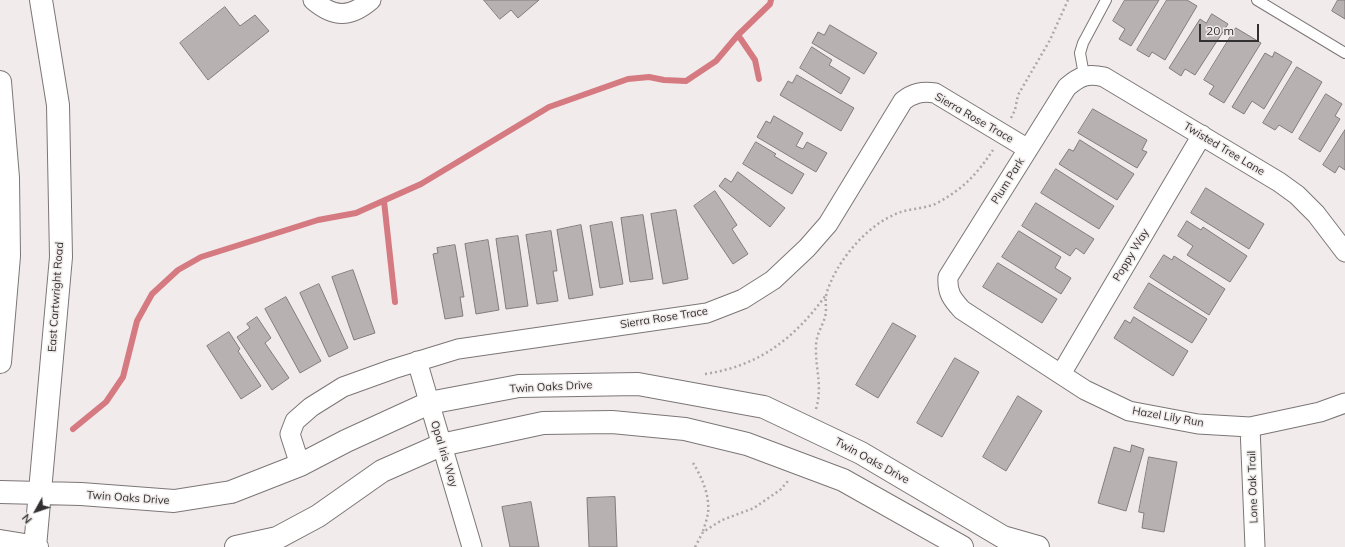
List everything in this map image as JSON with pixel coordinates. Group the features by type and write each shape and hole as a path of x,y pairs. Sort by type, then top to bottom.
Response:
{"street":[{"name":"East Cartwright Road","path":"36,547 39,494 61,257 58,105 41,0"},
{"path":"313,0 320,6 333,13 347,14 362,8 371,0"},
{"name":"Twisted Tree Lane","path":"1084,75 1104,77 1279,182 1297,195 1316,214 1345,252"},
{"name":"Plum Park","path":"950,296 948,277 1067,87 1084,75"},
{"path":"0,82 8,178 9,256 0,362"},
{"name":"Sierra Rose Trace","path":"300,465 290,434 295,422 311,407 343,388 393,369 458,348 707,313 743,299 773,280 807,248 828,224 902,101 909,96 916,93 935,93 1028,149"},
{"name":"Poppy Way","path":"1061,374 1202,136"},
{"name":"Hazel Lily Run","path":"950,296 962,310 1085,390 1129,411 1198,424 1250,427 1320,412 1345,402"},
{"name":"Opal Iris Way","path":"417,361 472,547"},
{"name":"Twin Oaks Drive","path":"0,492 81,494 174,501 231,492 300,465 346,441 429,403 520,386 638,384 764,407 861,453 1003,537 1038,547"},
{"path":"236,547 277,538 318,516 382,471 442,445 543,423 612,422 685,429 747,444 843,480 962,547"},
{"name":"Lone Oak Trail","path":"1250,427 1255,547"},
{"path":"0,541 36,547"}],"lane":[{"path":"1084,75 1080,53 1083,42 1106,0"},
{"path":"1257,0 1345,53"}],"path":[{"path":"704,374 720,372 733,368 762,356 778,345 797,330 811,316 826,295 832,278 846,256 868,232 886,219 899,213 937,203 968,182 980,169 1003,134 1015,110 1018,95 1050,40 1068,0"},
{"path":"808,428 816,408 819,392 816,346 825,315 826,295"},
{"path":"703,532 722,520 754,508 780,490 788,481 794,462"},
{"path":"694,463 701,474 708,501 708,513 703,532 695,547"}],"building":[{"path":"484,0 539,0 518,18 511,10 500,19"},
{"path":"1125,0 1159,0 1131,46 1119,39 1125,29 1113,21"},
{"path":"1167,0 1187,0 1197,6 1165,60 1152,52 1149,57 1137,50"},
{"path":"1338,0 1345,0 1345,19 1332,11"},
{"path":"225,7 240,26 255,15 269,31 208,80 180,43"},
{"path":"1212,14 1228,24 1195,75 1185,69 1181,76 1169,68 1200,19 1206,23"},
{"path":"830,25 877,53 864,74 812,43 818,32 824,35"},
{"path":"1236,28 1261,43 1224,103 1209,94 1214,86 1204,80"},
{"path":"812,47 832,60 829,65 850,78 841,94 800,68"},
{"path":"1275,52 1292,62 1264,109 1252,101 1244,114 1232,107 1265,53 1272,57"},
{"path":"1297,67 1322,82 1292,133 1279,125 1275,130 1263,123"},
{"path":"797,75 854,108 841,131 780,95 788,81 792,83"},
{"path":"1326,94 1342,104 1335,116 1340,119 1320,152 1299,139"},
{"path":"1093,109 1147,140 1142,150 1147,152 1137,168 1078,133"},
{"path":"774,116 803,133 796,146 803,149 807,142 827,153 816,172 757,137 766,121 770,123"},
{"path":"1345,130 1345,170 1339,166 1335,173 1323,165"},
{"path":"1080,140 1134,174 1117,200 1059,164 1069,149 1073,151"},
{"path":"756,142 776,154 774,156 804,174 792,194 743,164"},
{"path":"1056,169 1114,206 1099,229 1041,193"},
{"path":"738,172 785,208 770,227 719,186 725,178 731,182"},
{"path":"1206,188 1264,224 1249,249 1191,213"},
{"path":"715,191 737,225 732,229 748,254 733,264 694,206"},
{"path":"1036,203 1094,239 1084,254 1076,248 1070,256 1022,226"},
{"path":"676,210 688,279 663,284 651,214"},
{"path":"643,215 653,279 630,282 621,218"},
{"path":"1187,221 1201,230 1203,227 1247,256 1230,282 1187,255 1193,246 1178,236"},
{"path":"612,222 623,284 600,288 590,226"},
{"path":"581,225 593,295 569,299 557,230"},
{"path":"551,231 557,271 553,271 558,301 537,304 526,235"},
{"path":"1019,231 1061,257 1055,268 1071,278 1061,294 1002,257"},
{"path":"518,236 528,306 506,309 496,239"},
{"path":"488,240 499,310 476,314 465,244"},
{"path":"455,245 464,297 460,297 463,316 445,319 433,254 438,253 437,248"},
{"path":"1164,255 1172,260 1174,256 1225,289 1209,315 1150,277"},
{"path":"998,263 1057,299 1042,323 983,287"},
{"path":"353,270 375,333 354,340 332,277"},
{"path":"1149,283 1207,319 1192,343 1134,308"},
{"path":"319,284 348,348 329,357 300,293"},
{"path":"286,297 321,361 300,373 265,309"},
{"path":"257,317 271,338 265,343 289,378 272,390 237,337 250,328 247,324"},
{"path":"1134,317 1188,351 1173,376 1114,338 1125,320 1130,323"},
{"path":"893,323 916,336 878,398 856,385"},
{"path":"229,332 240,349 238,351 261,386 241,399 207,346"},
{"path":"955,358 979,372 942,437 917,423"},
{"path":"1018,396 1042,411 1006,471 983,457"},
{"path":"1132,445 1144,449 1126,511 1098,503 1114,447 1130,452"},
{"path":"1149,457 1177,462 1164,532 1142,528 1144,513 1139,512"},
{"path":"615,497 617,547 589,547 587,498"},
{"path":"531,502 539,547 510,547 502,507"}],"waterway":[{"path":"73,429 106,402 123,377 137,321 152,294 178,270 201,257 318,220 356,213 421,184 549,107 628,79 649,77 664,80 686,81 716,61 738,35 770,4 771,0"},
{"path":"738,35 755,60 759,79"},
{"path":"384,201 395,302"}]}
